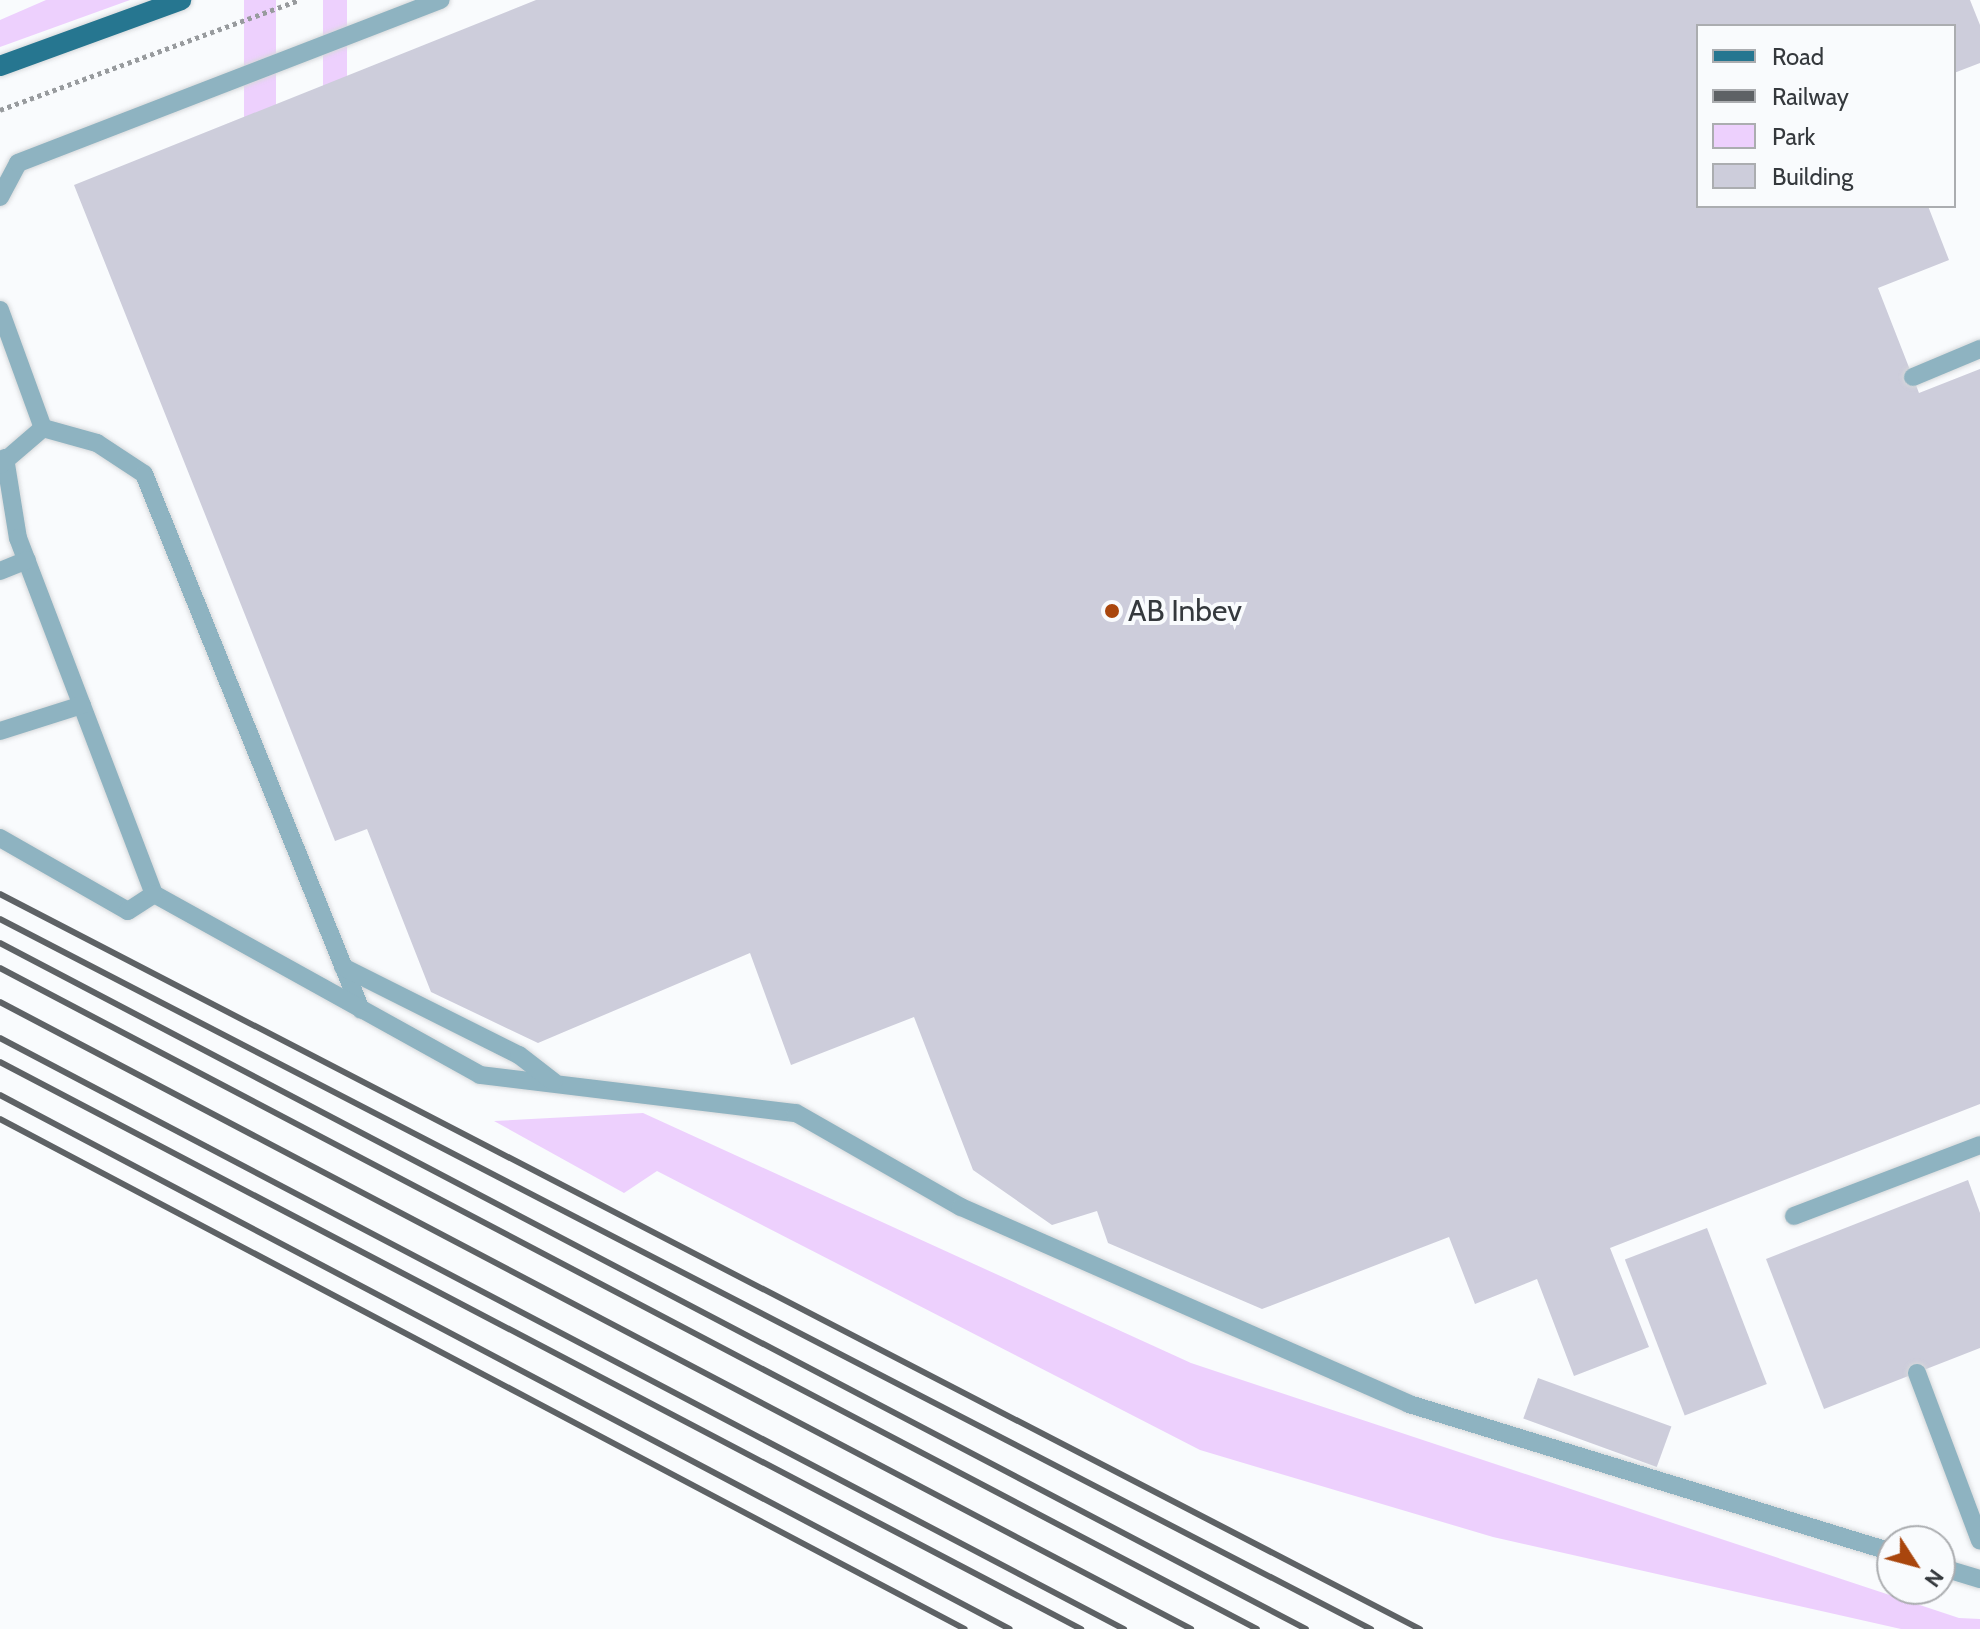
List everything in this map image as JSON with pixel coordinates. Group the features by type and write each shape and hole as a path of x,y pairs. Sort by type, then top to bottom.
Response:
{"main road":[{"path":"0,66 181,0"}],"lane":[{"path":"0,197 18,163 441,0"},
{"path":"0,310 43,428"},
{"path":"1913,377 1980,349"},
{"path":"43,428 2,460 27,560 154,894 480,1075 796,1113 961,1207 1409,1404 1876,1547"},
{"path":"43,428 97,443 144,474 361,1010"},
{"path":"0,571 27,560"},
{"path":"0,731 82,705"},
{"path":"0,838 128,911 154,894"},
{"path":"343,967 519,1055 556,1084"},
{"path":"1794,1216 1980,1145"},
{"path":"1917,1373 1980,1541"},
{"path":"1956,1572 1980,1579"}],"path":[{"path":"0,110 299,0"}],"green space":[{"path":"46,0 130,0 0,47 0,20"},
{"path":"244,0 276,0 276,260 244,260"},
{"path":"323,0 347,0 347,344 323,344"},
{"path":"643,1113 1191,1363 1876,1590 1876,1605 1920,1605 1959,1618 1980,1619 1980,1629 1901,1629 1493,1537 1200,1450 657,1171 624,1193 494,1121"}],"building":[{"name":"AB Inbev","path":"536,0 1970,0 1980,25 1980,63 1956,72 1956,24 1696,24 1696,208 1929,208 1949,260 1878,288 1919,393 1980,369 1980,1104 1610,1248 1649,1347 1574,1376 1537,1279 1475,1304 1449,1237 1262,1309 1108,1243 1097,1211 1052,1225 973,1170 914,1017 791,1065 750,953 538,1043 431,992 367,829 335,841 74,185"},
{"path":"1968,1180 1980,1213 1980,1348 1824,1409 1766,1259"},
{"path":"1707,1228 1767,1384 1685,1415 1625,1260"},
{"path":"1538,1378 1671,1427 1657,1467 1523,1418"}],"railway":[{"path":"0,894 1420,1629"},
{"path":"0,919 1371,1629"},
{"path":"0,943 1306,1629"},
{"path":"0,968 1257,1629"},
{"path":"0,1002 1191,1629"},
{"path":"0,1038 1124,1629"},
{"path":"0,1062 1081,1629"},
{"path":"0,1095 1010,1629"},
{"path":"0,1119 965,1629"}],"place":[{"name":"AB Inbev","path":"1112,611"}]}
